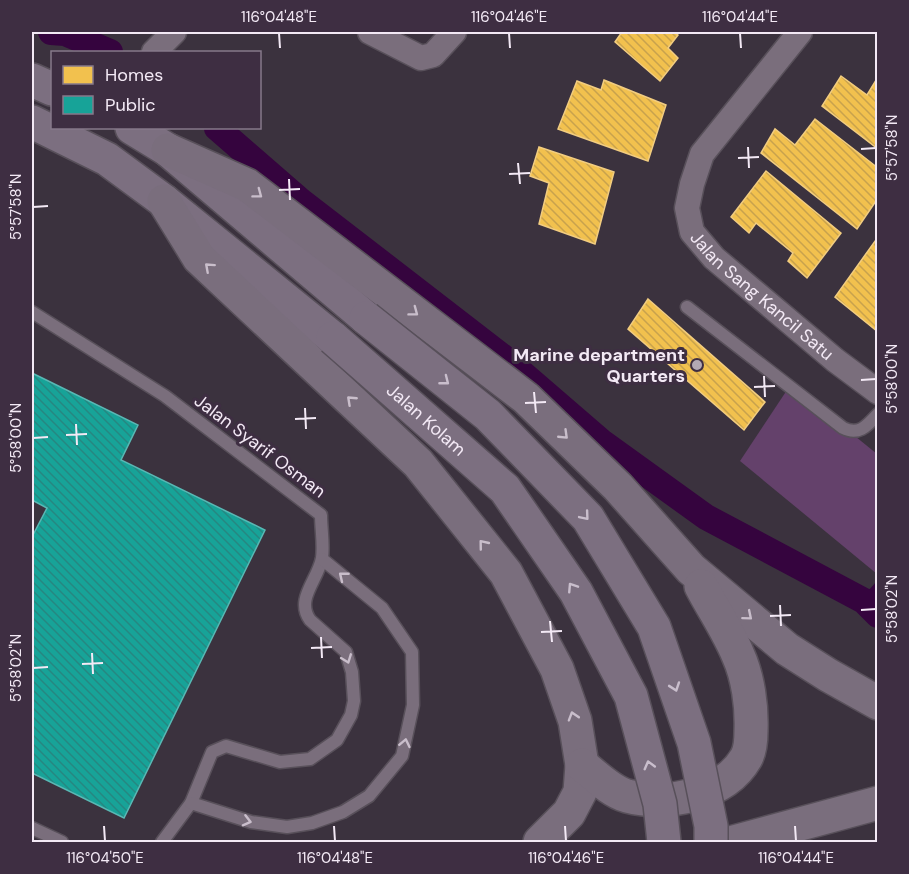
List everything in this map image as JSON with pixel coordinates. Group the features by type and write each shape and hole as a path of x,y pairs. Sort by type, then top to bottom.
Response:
{"main road":[{"path":"32,80 51,89"},
{"name":"Jalan Kolam","path":"32,122 107,159 164,201 333,338 505,489 576,592 631,696 660,804 664,843"},
{"path":"134,129 168,150 247,185 526,398 618,487 691,569 788,649 878,704"},
{"path":"168,150 366,318 488,416 588,518 654,627 694,743 711,826 711,843"},
{"path":"164,201 199,258 418,463 506,573 557,669 575,721 582,765 580,792 569,813 540,843"},
{"path":"582,765 605,784 625,795 651,800 695,795 728,778 747,757 751,732 749,694 739,656 691,569"},
{"path":"734,843 878,803"},
{"path":"796,843 859,827 878,825"}],"street":[{"path":"156,51 174,32"},
{"path":"370,32 421,58 433,56 454,32"},
{"name":"Jalan Sang Kancil Satu","path":"800,32 702,154 687,208 692,232 714,258 835,360 878,392"},
{"path":"32,139 107,159"}],"lane":[{"path":"687,307 843,428 856,432 862,430 878,414"},
{"name":"Jalan Syarif Osman","path":"32,312 165,396 321,515 322,558"},
{"path":"162,843 191,804 212,752 226,746 280,762 310,759 337,740 351,715 354,700 352,672 346,652 310,620 304,607 322,558 382,608 412,652 413,705 402,756 369,796 343,812 312,823 287,827 251,822 191,804"},
{"path":"32,828 62,843"}],"shaded area":[{"path":"791,384 877,454 877,574 740,461"}],"building: Homes":[{"path":"622,32 675,32 678,35 668,48 678,58 660,81 615,42"},
{"path":"841,76 867,95 878,77 878,149 822,106"},
{"path":"604,80 666,105 648,161 558,129 577,81 601,90"},
{"path":"815,119 878,168 878,198 857,229 761,153 775,129 795,145"},
{"path":"539,147 614,172 595,244 539,224 549,183 530,176"},
{"path":"766,171 841,233 807,278 788,261 793,253 756,223 749,233 731,217"},
{"path":"878,237 878,332 835,297"},
{"name":"Marine department Quarters","path":"648,299 765,402 744,430 628,329"}],"building: Public":[{"path":"32,373 138,425 121,460 265,530 124,818 32,773 32,531 34,533 47,508 32,500"}],"waterway":[{"path":"51,32 65,33 108,51"},
{"path":"218,129 301,201 507,360 602,442 706,517 864,601 878,615"},
{"path":"864,601 878,586"}],"place":[{"name":"Marine department Quarters","path":"697,365"}]}
